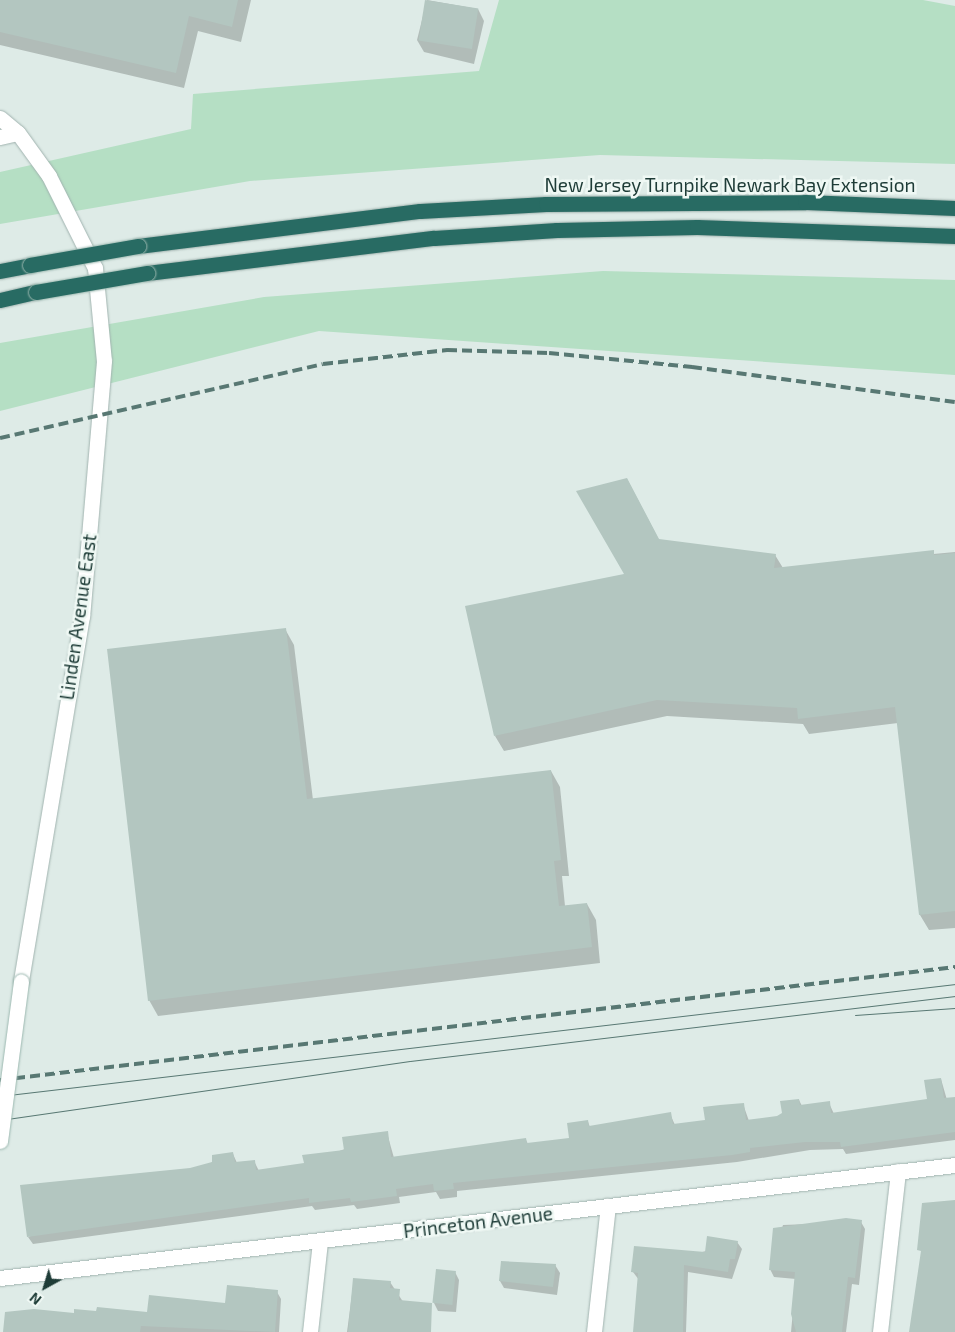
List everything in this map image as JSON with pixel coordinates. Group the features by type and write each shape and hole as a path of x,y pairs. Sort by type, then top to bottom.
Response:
{"highway":[{"name":"New Jersey Turnpike Newark Bay Extension","path":"0,272 138,246 392,214 546,204 686,201 955,208"},
{"path":"0,300 147,273 424,239 557,230 697,227 955,236"}],"street":[{"name":"Linden Avenue East","path":"0,118 18,133 62,199 95,268 104,361 82,616 21,981 0,1141"},
{"path":"0,137 18,133"},
{"name":"Princeton Avenue","path":"0,1278 955,1164"},
{"path":"880,1332 898,1172"},
{"path":"594,1332 608,1206"},
{"path":"310,1332 320,1241"}],"green space":[{"path":"499,0 923,0 955,6 955,164 600,155 250,181 0,224 0,172 191,129 193,94 479,71"},
{"path":"603,271 955,280 955,375 319,331 0,411 0,343 264,297"}],"building":[{"path":"0,0 238,0 232,27 189,16 176,73 0,32"},
{"path":"425,0 478,8 472,49 419,40"},
{"path":"627,478 659,539 776,554 774,568 934,550 934,555 955,553 955,911 919,915 895,707 798,719 797,708 657,700 494,736 465,606 624,574 576,491"},
{"path":"286,628 307,799 551,770 561,860 554,861 559,906 587,903 592,947 148,1001 107,649"},
{"path":"941,1078 944,1098 955,1097 955,1132 841,1147 840,1142 805,1142 750,1148 750,1152 732,1155 453,1183 454,1189 434,1191 433,1184 396,1189 397,1196 351,1202 350,1198 309,1203 309,1198 27,1237 20,1185 190,1168 212,1162 212,1155 233,1152 235,1162 255,1160 256,1170 304,1163 302,1155 344,1150 342,1137 388,1131 391,1157 526,1138 527,1143 569,1138 567,1123 588,1120 589,1126 671,1112 673,1124 705,1120 703,1107 720,1105 744,1103 746,1120 777,1116 782,1113 780,1101 799,1099 800,1105 830,1101 831,1113 927,1099 924,1080"},
{"path":"955,1200 955,1332 909,1332 921,1251 917,1250 922,1203"},
{"path":"846,1218 862,1220 855,1278 848,1277 842,1332 796,1332 791,1314 795,1272 769,1270 773,1228"},
{"path":"707,1236 738,1241 735,1259 730,1259 728,1272 684,1265 683,1332 633,1332 638,1273 631,1272 634,1246 705,1252"},
{"path":"501,1261 556,1264 553,1287 499,1281"},
{"path":"436,1269 456,1271 452,1305 432,1303"},
{"path":"353,1278 391,1281 390,1288 400,1289 399,1300 432,1303 431,1332 348,1332"},
{"path":"227,1285 278,1290 275,1332 141,1326 140,1332 3,1332 5,1312 34,1309 74,1313 74,1309 96,1311 97,1307 147,1312 149,1295 225,1303"}],"tram line":[{"path":"0,1096 955,984"},
{"path":"0,1120 410,1061 955,996"},
{"path":"855,1015 955,1008"}],"railway":[{"path":"0,438 323,364 447,350 549,353 692,367 955,402"},
{"path":"0,1080 955,967"}]}
